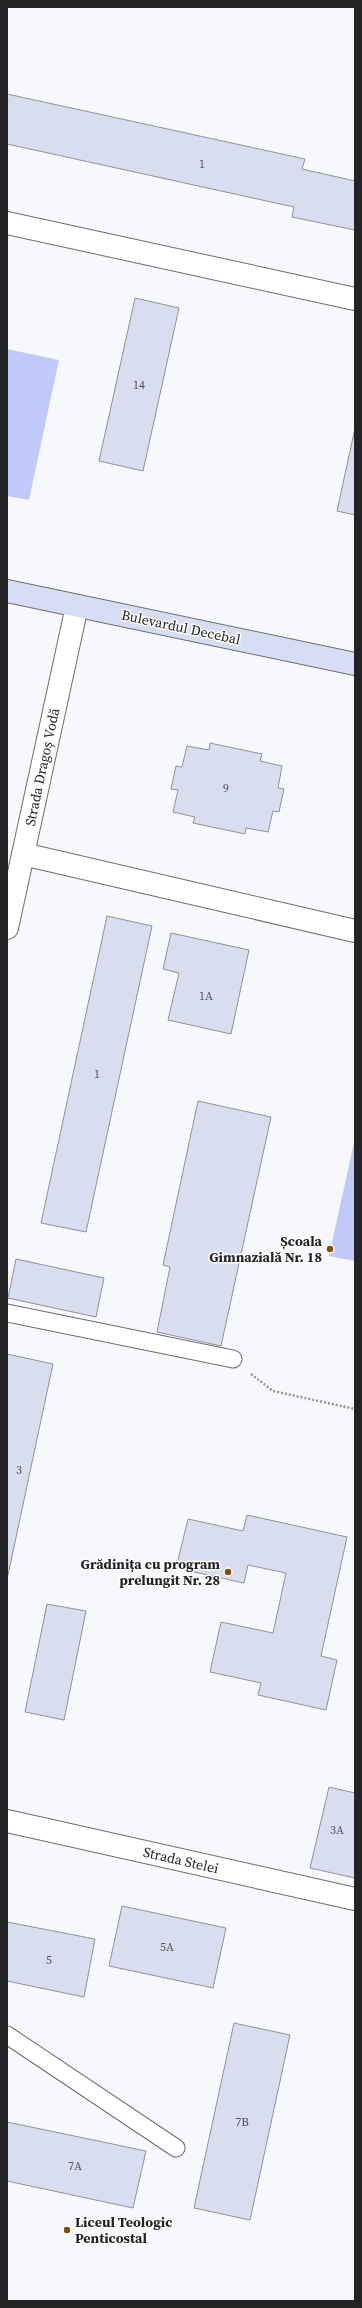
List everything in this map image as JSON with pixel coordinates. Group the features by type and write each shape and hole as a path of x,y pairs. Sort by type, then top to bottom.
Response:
{"main road":[{"name":"Bulevardul Decebal","path":"7,591 355,664"}],"street":[{"path":"7,223 355,299"},
{"name":"Strada Dragoș Vodă","path":"7,928 77,606"},
{"path":"23,854 355,931"},
{"name":"Strada Stelei","path":"7,1821 355,1899"}],"lane":[{"path":"7,1313 233,1360"},
{"path":"7,2035 176,2148"}],"path":[{"path":"233,1360 273,1391 355,1409"}],"shaded area":[{"path":"7,349 59,360 29,500 7,496"},
{"path":"355,1138 355,1261 329,1256"}],"building":[{"path":"7,94 305,159 302,169 355,181 355,230 292,217 294,207 7,144"},
{"path":"135,298 179,308 143,471 99,461"},
{"path":"355,428 355,515 337,511"},
{"path":"210,743 262,754 260,761 282,766 278,788 284,789 279,812 273,811 268,832 246,828 245,834 193,823 195,817 173,812 178,790 171,789 176,766 182,767 187,746 209,750"},
{"path":"107,916 152,926 86,1232 41,1223"},
{"path":"171,933 249,950 231,1034 168,1020 179,973 163,969"},
{"path":"198,1101 271,1117 221,1346 157,1332 170,1267 163,1265"},
{"path":"16,1259 104,1278 96,1317 8,1298"},
{"path":"7,1354 53,1364 8,1575 7,1575"},
{"path":"247,1515 347,1537 321,1656 337,1660 326,1710 258,1695 261,1683 210,1672 221,1622 273,1633 286,1573 248,1565 244,1583 176,1568 188,1519 243,1531"},
{"path":"47,1604 86,1611 64,1720 25,1712"},
{"path":"329,1787 355,1793 355,1878 310,1868"},
{"path":"122,1906 226,1928 213,1988 109,1966"},
{"path":"7,1922 95,1939 84,1997 7,1981"},
{"path":"234,2023 290,2035 250,2220 194,2208"},
{"path":"7,2122 146,2151 133,2208 7,2181"}],"place":[{"name":"Școala Gimnazială Nr. 18","path":"330,1249"},
{"name":"Grădinița cu program prelungit Nr. 28","path":"228,1572"},
{"name":"Liceul Teologic Penticostal","path":"67,2230"}]}
